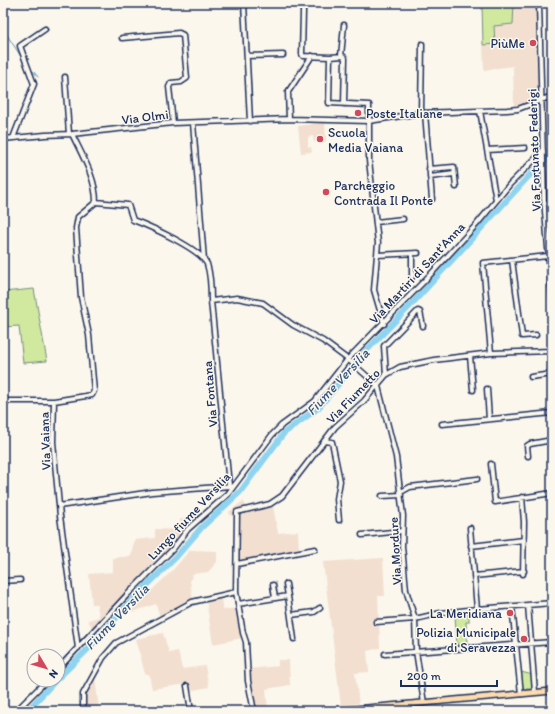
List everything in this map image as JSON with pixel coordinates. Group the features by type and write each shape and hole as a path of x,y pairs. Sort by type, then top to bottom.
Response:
{"main road":[{"path":"334,711 552,691"}],"street":[{"name":"Via Fortunato Federigi","path":"539,3 544,204 552,297"},
{"path":"244,4 250,121"},
{"path":"302,11 302,54 330,57 341,56 345,58 344,104"},
{"path":"341,56 344,25"},
{"path":"13,138 34,84 20,46 45,29"},
{"path":"122,38 179,33 184,35 187,78 181,82 171,83 169,87 173,123"},
{"path":"422,44 423,113 432,199"},
{"path":"246,56 283,55"},
{"path":"289,119 288,92 312,56"},
{"path":"330,57 329,103 369,105 369,160 378,255 374,276 374,290 384,324"},
{"path":"64,77 71,134 90,173 94,186 96,202 128,205 133,220 173,238 204,260"},
{"name":"Via Olmi","path":"3,139 71,134 173,123 289,119 369,121 423,113 515,110 542,98 552,96"},
{"path":"480,111 496,200"},
{"path":"193,123 204,260 210,278 211,301 237,298 263,303 293,325 318,338 349,360 378,386"},
{"path":"487,150 525,148"},
{"name":"Via Martiri di Sant'Anna","path":"349,360 451,252 496,200 543,153"},
{"path":"429,169 454,167 456,187"},
{"path":"430,177 454,174"},
{"name":"Via Vaiana","path":"78,648 59,506 53,437 54,401 86,397 92,395 94,391 89,335 81,297 76,228 78,217 96,202"},
{"path":"544,204 552,204"},
{"path":"376,222 403,219"},
{"path":"378,255 412,255 418,253"},
{"path":"412,255 412,277"},
{"path":"491,353 483,263 548,256"},
{"path":"512,260 522,336 536,335"},
{"name":"Via Fontana","path":"211,301 229,485"},
{"path":"386,375 384,346 418,310 420,312 422,326"},
{"name":"Via Fiumetto","path":"254,711 248,681 246,642 236,592 237,512 270,504 282,496 335,427 364,402 386,375 400,367 412,363 491,353 552,350"},
{"path":"470,356 473,390"},
{"name":"Lungo fiume Versilia","path":"66,660 173,549 188,529 234,487 272,435 282,425 315,401 349,360"},
{"path":"531,377 552,374"},
{"name":"Via Mordure","path":"378,386 396,457 403,516 402,531 406,590 415,619 416,652 424,703"},
{"path":"487,389 489,419"},
{"path":"3,401 54,401"},
{"path":"442,424 552,413"},
{"path":"528,456 527,446 530,444 552,440"},
{"name":"Via Fiumetto","path":"324,441 332,442 334,451 340,487 337,499 339,520"},
{"path":"491,464 495,502 552,494"},
{"path":"382,496 401,493 410,487 477,479"},
{"path":"59,506 136,494 229,485 234,487"},
{"path":"474,576 524,573 522,498"},
{"path":"470,528 477,609"},
{"path":"362,535 402,531"},
{"path":"471,546 524,540"},
{"path":"237,564 315,549"},
{"path":"3,581 20,580"},
{"path":"286,584 294,639"},
{"path":"273,585 275,598"},
{"path":"82,711 83,694 99,664 116,643 192,602 236,592"},
{"path":"238,604 288,596"},
{"path":"376,622 415,619 441,613 477,609 552,603"},
{"path":"528,605 535,692"},
{"path":"512,606 521,694"},
{"path":"291,615 317,612 320,608"},
{"path":"385,654 552,642"},
{"path":"187,686 191,711"},
{"path":"16,711 38,688"}],"shaded area":[{"path":"514,3 538,3 540,98 514,107 513,66 484,70 483,45 495,43 494,26"},
{"path":"552,99 552,142 547,139 545,131 545,101"},
{"name":"Scuola Media Vaiana","path":"325,122 326,141 314,142 313,136 308,137 308,147 311,147 312,152 301,153 298,126"},
{"path":"552,168 552,199 546,200 546,173"},
{"path":"243,501 246,506 272,501 278,533 298,531 299,551 238,563 236,515 231,516 229,512"},
{"path":"198,518 180,534 165,554 93,630 88,620 99,617 97,604 92,604 89,574 113,572 113,558 131,556 134,540 155,538 155,529 181,530 180,519"},
{"path":"190,550 217,551 217,562 208,572 193,574 190,581 193,600 160,617 156,604 133,612 132,609 172,571"},
{"path":"383,558 385,596 378,596 380,648 367,651 369,672 355,673 359,704 341,706 323,562"},
{"path":"221,599 223,610 237,608 242,638 213,644 206,600"},
{"path":"163,633 169,653 178,651 182,669 205,666 209,687 188,691 187,684 152,689 149,674 145,674 136,639"},
{"path":"278,660 289,660 290,685 266,689 268,711 255,711 249,669 278,666"},
{"path":"95,676 99,710 84,711 85,693"}],"green space":[{"path":"482,3 514,3 513,24 494,26 495,44 483,45"},
{"path":"34,289 47,361 23,363 19,326 3,327 3,292"},
{"path":"469,615 469,622 466,622 467,645 457,645 455,616"},
{"path":"521,672 533,675 533,689 523,689"}],"waterway":[{"path":"3,29 22,58"},
{"path":"33,71 38,77"},
{"name":"Fiume Versilia","path":"66,670 87,650 136,596 176,557 202,527 240,492 284,433 318,408 367,350 410,306 528,177 552,154"},
{"name":"Fiume Versilia","path":"27,711 49,688"}],"railway":[{"path":"523,711 552,707"}],"place":[{"name":"PiùMe","path":"533,43"},
{"name":"Poste Italiane","path":"358,113"},
{"name":"Scuola Media Vaiana","path":"320,139"},
{"name":"Parcheggio Contrada Il Ponte","path":"326,192"},
{"name":"La Meridiana","path":"510,613"},
{"name":"Polizia Municipale di Seravezza","path":"524,639"}]}
